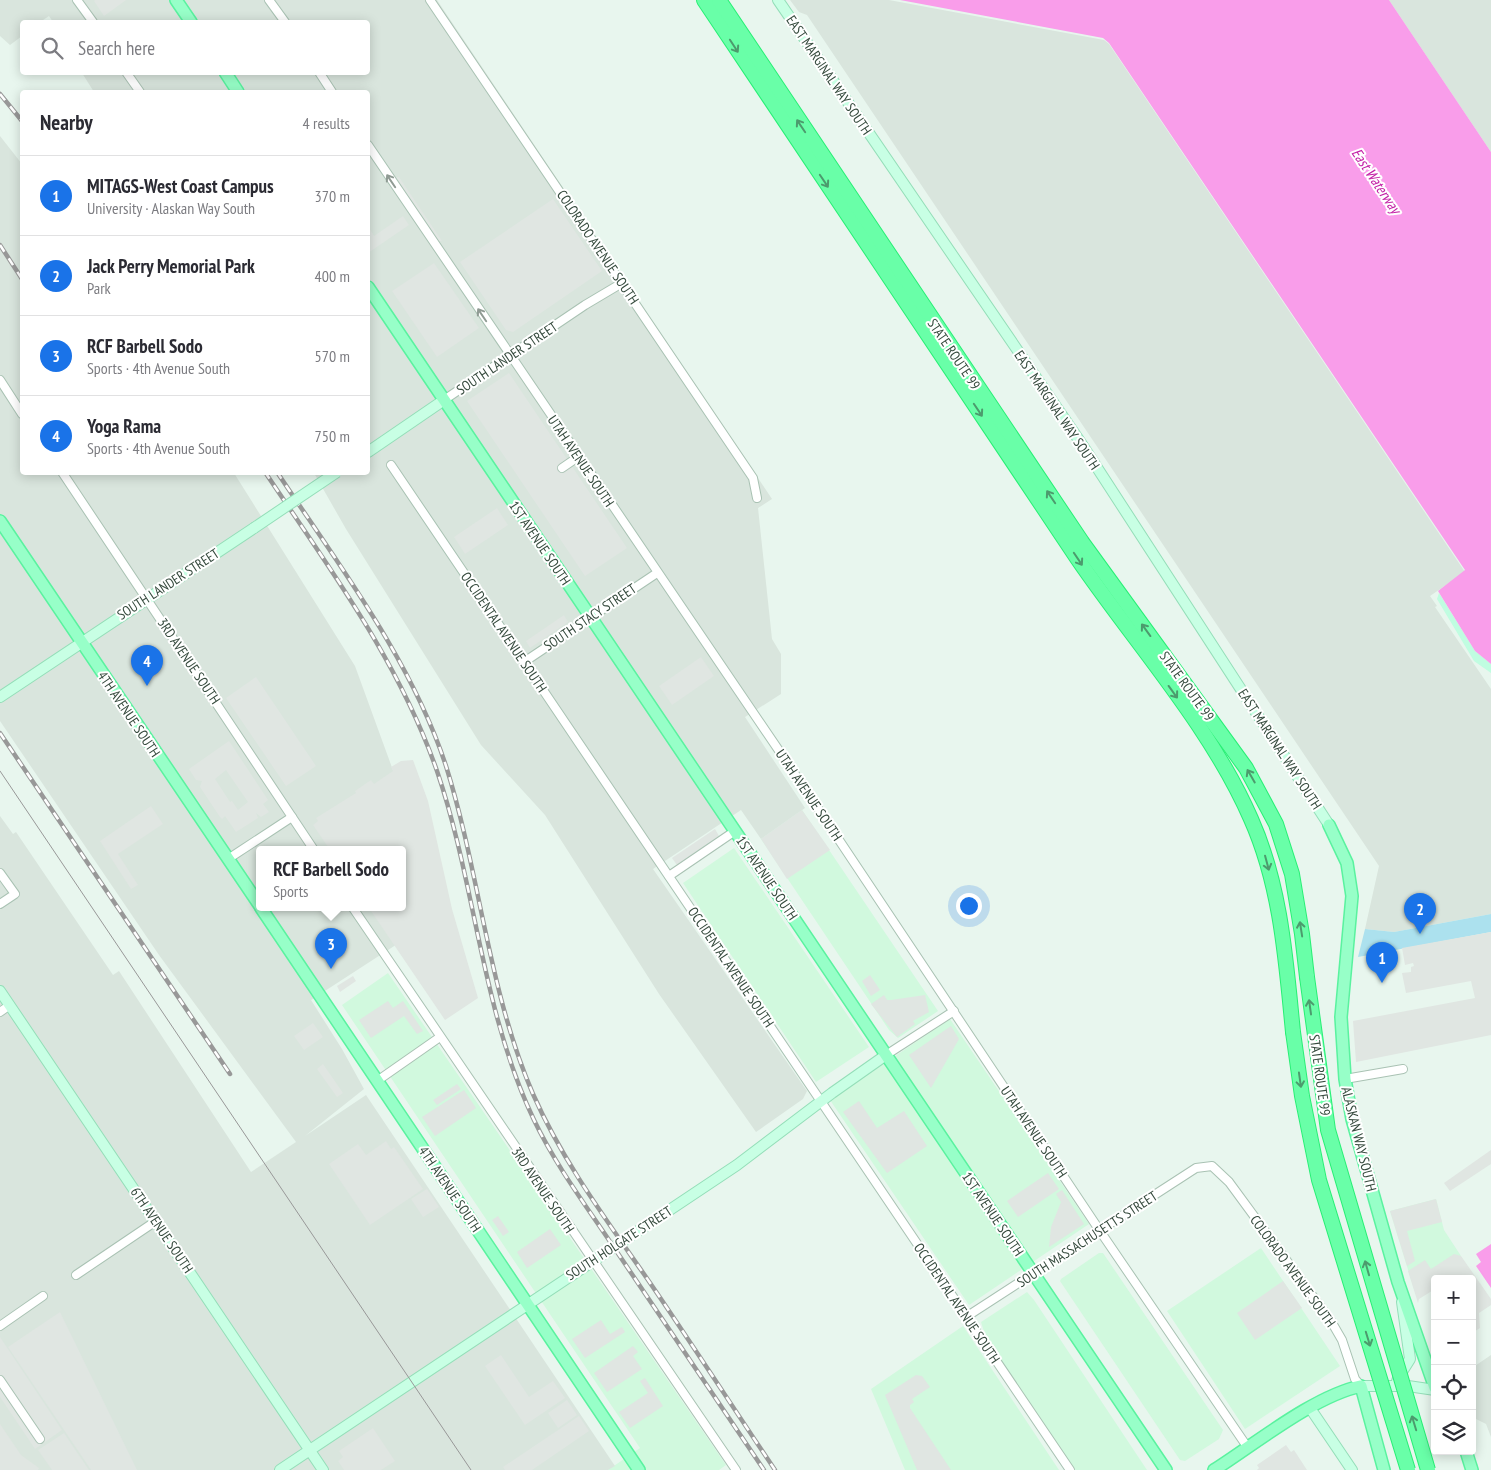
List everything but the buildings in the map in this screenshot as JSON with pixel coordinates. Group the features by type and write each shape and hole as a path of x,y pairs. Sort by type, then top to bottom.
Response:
{"highway":[{"name":"STATE ROUTE 99","path":"710,2 1071,526 1246,768 1276,824 1290,866 1302,934 1306,977 1328,1130 1428,1470"},
{"name":"STATE ROUTE 99","path":"710,2 1102,595 1206,739 1234,786 1260,841 1282,932 1302,1096 1319,1180 1408,1470"}],"main road":[{"path":"176,0 190,20"},
{"name":"EAST MARGINAL WAY SOUTH","path":"778,0 1083,446 1329,825"},
{"path":"227,75 237,90"},
{"name":"1ST AVENUE SOUTH","path":"370,290 1166,1470"},
{"name":"SOUTH LANDER STREET","path":"370,451 444,400"},
{"name":"SOUTH LANDER STREET","path":"0,697 332,475"},
{"name":"4TH AVENUE SOUTH","path":"0,521 256,901"},
{"name":"ALASKAN WAY SOUTH","path":"1329,825 1347,862 1352,896 1341,1017 1345,1079 1357,1142 1398,1282 1431,1377"},
{"name":"4TH AVENUE SOUTH","path":"263,911 639,1470"},
{"name":"6TH AVENUE SOUTH","path":"0,991 323,1470"},
{"name":"SOUTH HOLGATE STREET","path":"280,1470 771,1142 821,1101 886,1055"},
{"path":"1396,1385 1398,1378 1410,1360 1398,1282"},
{"path":"1214,1470 1310,1408 1345,1390 1361,1386 1396,1385 1431,1389"},
{"path":"1361,1386 1384,1470"},
{"path":"1310,1408 1352,1470"},
{"path":"1468,1455 1472,1470"}],"street":[{"path":"269,0 284,20"},
{"name":"COLORADO AVENUE SOUTH","path":"430,0 753,478 758,498"},
{"path":"79,1 91,20"},
{"path":"128,75 139,90"},
{"path":"321,75 331,90"},
{"name":"UTAH AVENUE SOUTH","path":"370,148 1248,1448"},
{"name":"SOUTH LANDER STREET","path":"444,400 585,305 599,299 622,283"},
{"path":"0,380 20,411"},
{"path":"562,468 578,457"},
{"name":"OCCIDENTAL AVENUE SOUTH","path":"391,465 1070,1470"},
{"name":"3RD AVENUE SOUTH","path":"64,475 311,846"},
{"name":"SOUTH STACY STREET","path":"524,662 657,573"},
{"path":"228,859 292,817"},
{"path":"669,876 735,830"},
{"path":"0,873 15,894 0,904"},
{"name":"3RD AVENUE SOUTH","path":"355,911 736,1470"},
{"path":"0,1012 10,1005"},
{"name":"SOUTH HOLGATE STREET","path":"886,1055 954,1011"},
{"path":"377,1081 440,1037"},
{"path":"1345,1079 1403,1069"},
{"name":"COLORADO AVENUE SOUTH","path":"1210,1166 1215,1167 1229,1182 1331,1321 1342,1340 1356,1379 1361,1386"},
{"name":"SOUTH MASSACHUSETTS STREET","path":"966,1317 1196,1168 1210,1166"},
{"path":"76,1275 156,1221"},
{"path":"0,1326 43,1296"},
{"path":"0,1380 40,1439"}],"shaded area":[{"path":"0,0 437,0 772,499 758,508 772,639 781,654 781,694 745,717 805,808 761,839 741,810 653,869 807,1091 803,1099 756,1132 659,994 545,815 481,745 346,529 315,475 370,475 370,90 93,90 83,75 370,75 370,20 52,20 49,16 43,20 20,20 20,38 10,45 0,36"},
{"path":"95,0 126,0 104,16"},
{"path":"790,0 889,0 1104,40 1109,44 1465,572 1430,596 1437,606 1435,607 1491,689 1491,914 1394,932 1365,929 1379,866 807,15 799,12"},
{"path":"1389,0 1491,0 1491,152"},
{"path":"0,136 20,161 20,475 235,475 355,666 445,913 311,1000 342,1049 364,1089 305,1136 366,1095 615,1466 608,1470 0,1470 0,816 13,834 16,832 113,975 119,971 251,1172 296,1142 159,955 0,721"},
{"path":"399,177 442,241 435,241 392,178"},
{"path":"553,199 602,271 513,332 506,330 460,262"},
{"path":"403,216 409,225 370,252 370,229 374,236"},
{"path":"434,263 479,328 437,357 392,291"},
{"path":"509,373 627,548 585,576 467,401"},
{"path":"497,508 508,525 465,554 454,537"},
{"path":"564,615 568,622 530,648 526,641"},
{"path":"701,657 714,676 672,705 659,686"},
{"path":"256,677 316,766 286,786 226,698"},
{"path":"229,741 268,800 263,804 269,812 261,817 256,813 258,818 236,832 225,816 222,819 220,817 200,787 202,781 196,780 189,769","holes":["226,770 248,802 238,810 232,801 230,802 215,779"]},
{"path":"413,760 428,801 452,909 478,998 445,1020 371,911 406,911 406,846 327,846 313,825 318,821 316,818 356,793 355,791 371,780 374,784 393,771 391,767 401,761"},
{"path":"151,806 163,824 118,854 138,885 131,889 100,841"},
{"path":"802,810 938,1011 898,1038 889,1030 761,839"},
{"path":"802,810 830,850 787,879 761,839"},
{"path":"715,829 719,836 677,865 672,858"},
{"path":"734,848 869,1047 816,1082 683,883"},
{"path":"1491,914 1491,932 1358,957 1365,929 1394,932"},
{"path":"1491,932 1491,1035 1356,1062 1353,1021 1475,998 1471,981 1406,993 1402,973 1411,972 1411,967 1414,966 1413,963 1405,965 1402,948"},
{"path":"388,973 726,1465 719,1470 608,1470 640,1448 342,1005"},
{"path":"870,975 880,990 871,996 862,981"},
{"path":"353,976 356,981 340,992 337,986"},
{"path":"884,995 887,1000 891,1000 925,995 929,1012 913,1021 915,1024 897,1037 871,1004"},
{"path":"388,1001 393,1008 403,1001 423,1031 417,1034 404,1016 371,1038 359,1020"},
{"path":"950,1019 1089,1224 969,1305 830,1100"},
{"path":"313,1023 323,1037 304,1050 294,1036"},
{"path":"951,1026 959,1039 931,1088 909,1055"},
{"path":"323,1064 343,1093 337,1097 317,1069"},
{"path":"457,1084 461,1089 437,1105 433,1100"},
{"path":"464,1090 476,1108 435,1136 422,1117"},
{"path":"859,1101 877,1128 904,1111 927,1146 887,1173 843,1112"},
{"path":"386,1141 391,1149 394,1147 423,1189 370,1225 329,1164 358,1144 366,1155"},
{"path":"1491,1150 1491,1164 1450,1191 1444,1183"},
{"path":"1048,1173 1059,1189 1018,1217 1007,1201"},
{"path":"427,1189 439,1207 423,1217 411,1199"},
{"path":"1062,1190 1084,1224 1049,1247 1051,1227 1061,1202 1056,1194"},
{"path":"1436,1199 1444,1230 1461,1256 1434,1275 1431,1275 1431,1277 1414,1289 1390,1211"},
{"path":"1436,1199 1442,1222 1407,1231 1415,1261 1407,1266 1390,1211"},
{"path":"498,1216 509,1232 503,1236 492,1220"},
{"path":"550,1229 561,1245 527,1268 517,1252"},
{"path":"1261,1248 1340,1366 1245,1429 1167,1311"},
{"path":"1099,1253 1103,1253 1223,1430 1219,1439 1185,1461 1180,1460 1060,1281"},
{"path":"1454,1254 1461,1256 1474,1275 1431,1275 1431,1292 1419,1299 1418,1303 1408,1271 1425,1260 1431,1269"},
{"path":"1476,1278 1491,1299 1491,1305 1479,1313 1480,1328 1476,1330"},
{"path":"1283,1281 1302,1308 1255,1340 1237,1313"},
{"path":"1027,1292 1147,1470 1075,1470 986,1338 981,1322"},
{"path":"60,1312 137,1470 91,1470 8,1347"},
{"path":"601,1320 610,1334 622,1327 625,1332 585,1358 572,1339"},
{"path":"963,1326 1059,1470 905,1470 871,1389"},
{"path":"0,1337 62,1430 35,1449 0,1397"},
{"path":"633,1346 638,1352 633,1356 642,1369 607,1392 594,1373"},
{"path":"501,1355 529,1397 553,1381 565,1398 525,1425 485,1366"},
{"path":"1491,1355 1491,1437 1486,1424 1476,1419 1476,1365"},
{"path":"916,1375 922,1376 930,1387 912,1399 914,1402 910,1405 910,1408 951,1470 917,1470 885,1395"},
{"path":"645,1378 663,1406 630,1428 619,1412 648,1393 640,1381"},
{"path":"567,1400 577,1415 558,1428 548,1413"},
{"path":"579,1416 589,1431 532,1470 505,1470 503,1467"},
{"path":"0,1424 21,1455 39,1468 38,1470 0,1470"},
{"path":"373,1428 395,1461 381,1470 344,1470 338,1461 343,1457 339,1451"},
{"path":"64,1433 89,1470 52,1470 38,1450"},
{"path":"1286,1445 1291,1452 1294,1450 1307,1470 1257,1470 1259,1468 1257,1465"}],"sand":[{"path":"1439,593 1475,651 1491,664 1491,673 1474,661 1437,599"}],"water":[{"name":"East Waterway","path":"900,0 1389,0 1491,152 1491,664 1475,651 1438,591 1465,570 1109,43 1103,38"},
{"path":"1491,1244 1491,1288 1476,1266 1481,1262 1476,1254"}],"tram line":[{"path":"0,771 471,1470"}],"railway":[{"path":"0,94 20,119"},
{"path":"0,245 20,276"},
{"path":"267,475 361,616 403,691 421,731 437,771 450,814 490,991 502,1035 516,1078 534,1120 572,1186 764,1470"},
{"path":"279,475 372,614 414,689 431,727 446,766 458,807 505,1014 518,1054 544,1118 600,1211 679,1325 775,1470"},
{"path":"0,733 230,1074"}],"place":[{"name":"Yoga Rama","path":"147,686"},
{"name":"Jack Perry Memorial Park","path":"1420,934"},
{"name":"RCF Barbell Sodo","path":"331,969"},
{"name":"MITAGS-West Coast Campus","path":"1382,983"}]}
